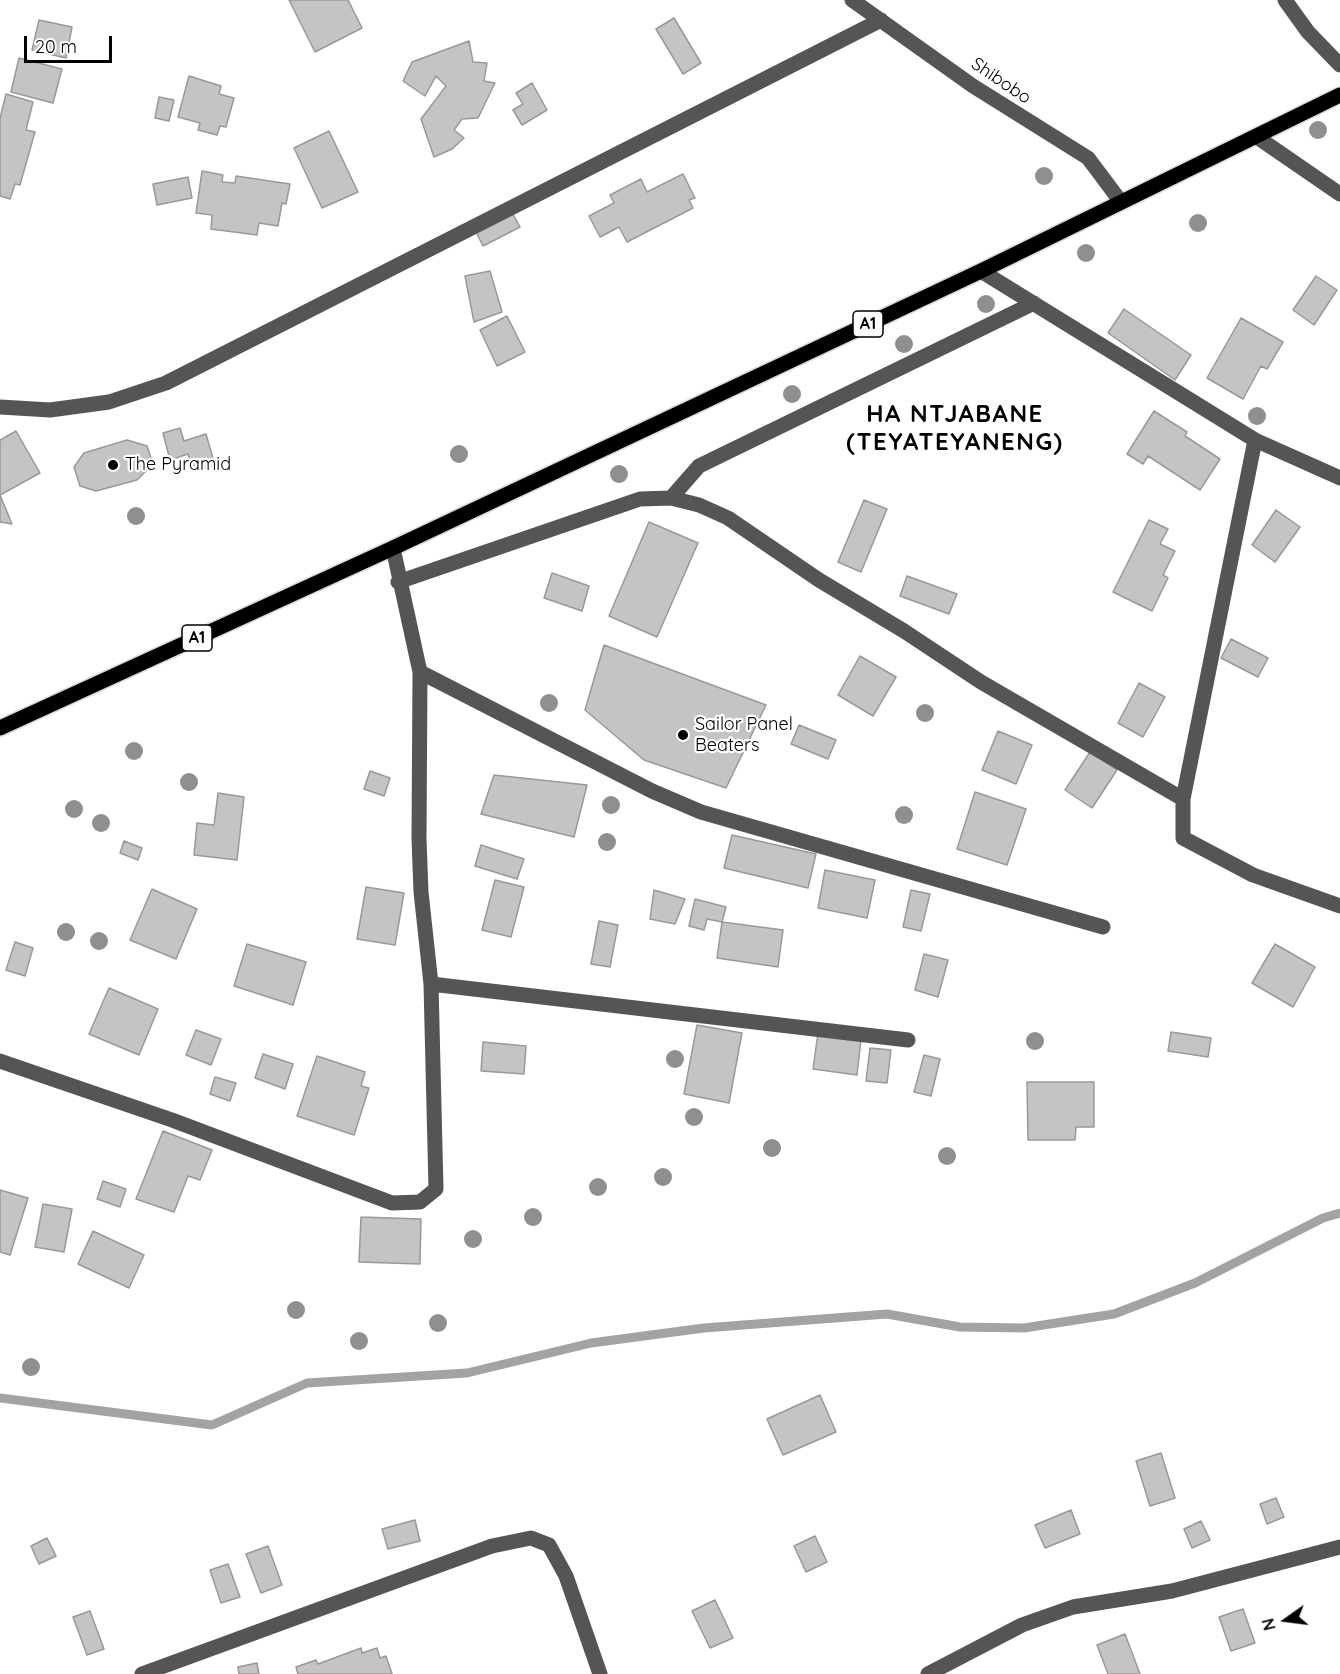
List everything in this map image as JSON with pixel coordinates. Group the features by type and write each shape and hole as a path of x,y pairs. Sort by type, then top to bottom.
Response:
{"main road":[{"name":"A1","path":"0,728 393,548 981,271 1340,95"}],"street":[{"name":"Shibobo","path":"852,0 973,87 1088,158 1121,202"},
{"path":"1285,0 1308,32 1340,65"},
{"path":"0,407 50,410 109,402 166,383 881,20"},
{"path":"1257,137 1340,194"},
{"path":"981,271 1255,440 1340,478"},
{"path":"671,498 699,466 1034,303"},
{"path":"1255,440 1184,799 1183,838 1253,875 1340,906"},
{"path":"398,582 640,499 671,498 699,505 728,518 819,580 904,631 981,682 1184,799"},
{"path":"0,1061 172,1120 392,1203 420,1202 436,1189 431,984 421,892 420,672 398,582 393,548"},
{"path":"420,672 652,791 701,812 1103,927"},
{"path":"431,984 908,1040"},
{"path":"142,1674 492,1546 531,1538 549,1545 566,1576 600,1674"},
{"path":"928,1674 1022,1625 1073,1607 1172,1591 1340,1547"}],"building":[{"path":"289,0 348,0 362,28 315,52"},
{"path":"674,18 701,63 683,74 656,29"},
{"path":"39,20 72,27 66,58 32,50"},
{"path":"469,41 473,62 487,63 484,81 495,83 478,118 462,119 454,130 464,138 452,149 434,157 421,119 446,86 436,76 425,96 403,81 412,62"},
{"path":"19,58 62,69 53,103 11,92"},
{"path":"189,76 221,86 219,94 234,98 226,127 220,126 217,135 198,130 200,123 178,117"},
{"path":"532,83 547,110 522,125 513,110 523,104 516,93"},
{"path":"6,94 33,102 26,130 35,132 20,185 15,184 10,199 0,196 0,118"},
{"path":"159,97 174,100 169,121 155,118"},
{"path":"329,131 358,192 322,208 294,148"},
{"path":"202,171 223,175 222,182 235,183 236,176 290,184 286,204 282,203 278,226 259,223 257,235 211,229 212,215 196,213"},
{"path":"683,174 695,198 689,200 693,208 627,242 619,227 600,237 589,216 614,203 610,195 641,179 647,192"},
{"path":"188,177 192,198 157,205 153,184"},
{"path":"513,214 520,227 483,246 476,232"},
{"path":"490,271 502,312 474,322 465,276"},
{"path":"1316,276 1337,290 1314,325 1293,310"},
{"path":"1124,309 1191,355 1175,380 1108,333"},
{"path":"507,316 525,352 497,366 480,330"},
{"path":"1241,318 1283,342 1267,369 1261,366 1243,399 1207,378"},
{"path":"1154,411 1187,432 1185,436 1220,459 1200,490 1148,456 1143,464 1127,454"},
{"path":"180,428 184,441 206,434 215,465 193,471 188,454 170,460 163,433"},
{"path":"16,431 40,473 0,495 0,440"},
{"name":"The Pyramid","path":"127,440 147,446 153,464 137,480 96,491 80,486 74,467 84,453"},
{"path":"0,495 12,524 0,522"},
{"path":"864,500 887,509 861,572 838,562"},
{"path":"1276,510 1300,527 1275,562 1252,545"},
{"path":"1149,520 1168,529 1160,544 1175,551 1163,575 1168,578 1152,611 1113,592"},
{"path":"649,522 698,543 657,637 609,616"},
{"path":"552,573 589,586 582,611 544,598"},
{"path":"907,576 957,594 949,614 900,596"},
{"path":"1231,639 1268,658 1258,677 1221,658"},
{"name":"Sailor Panel Beaters","path":"604,645 766,705 726,788 644,760 585,710"},
{"path":"860,656 896,677 873,716 838,695"},
{"path":"1139,683 1165,697 1143,737 1118,723"},
{"path":"799,725 836,740 828,759 791,744"},
{"path":"998,731 1032,745 1016,784 982,770"},
{"path":"1090,752 1117,770 1092,808 1065,790"},
{"path":"370,771 390,778 384,796 364,789"},
{"path":"494,775 587,785 574,837 481,814"},
{"path":"975,792 1026,809 1007,865 957,849"},
{"path":"218,793 244,797 237,860 194,855 197,823 214,825"},
{"path":"732,835 816,854 808,888 724,868"},
{"path":"124,841 142,848 138,860 120,853"},
{"path":"481,845 524,859 517,879 475,866"},
{"path":"825,870 875,880 867,918 818,908"},
{"path":"495,880 524,887 511,937 482,930"},
{"path":"366,887 404,893 395,945 357,939"},
{"path":"152,889 197,909 176,959 130,940"},
{"path":"654,890 685,899 675,924 650,919"},
{"path":"911,890 930,894 921,931 903,927"},
{"path":"695,899 726,907 722,922 707,919 704,930 689,926"},
{"path":"599,921 618,925 610,967 591,964"},
{"path":"722,922 783,930 778,967 717,958"},
{"path":"15,942 33,948 25,976 6,970"},
{"path":"247,944 306,962 293,1005 234,986"},
{"path":"1275,944 1315,967 1293,1007 1252,983"},
{"path":"924,954 948,960 938,997 915,990"},
{"path":"109,988 158,1009 139,1055 89,1034"},
{"path":"697,1025 742,1033 729,1103 684,1094"},
{"path":"196,1030 221,1039 211,1065 186,1055"},
{"path":"1171,1032 1211,1038 1208,1057 1168,1051"},
{"path":"818,1033 861,1039 857,1075 813,1069"},
{"path":"483,1042 526,1046 524,1074 481,1071"},
{"path":"870,1048 891,1050 887,1083 866,1081"},
{"path":"263,1054 293,1064 285,1089 255,1078"},
{"path":"924,1055 940,1059 931,1096 914,1092"},
{"path":"317,1056 365,1072 361,1086 369,1088 354,1135 297,1116"},
{"path":"215,1077 236,1083 230,1101 210,1094"},
{"path":"1027,1082 1094,1082 1094,1127 1076,1127 1075,1140 1028,1140"},
{"path":"163,1131 212,1150 200,1180 188,1176 174,1212 136,1199"},
{"path":"103,1181 126,1189 120,1207 97,1199"},
{"path":"0,1190 28,1198 10,1255 0,1252"},
{"path":"43,1204 72,1209 64,1252 35,1247"},
{"path":"361,1217 421,1219 420,1264 359,1262"},
{"path":"93,1231 144,1255 129,1288 78,1264"},
{"path":"820,1395 836,1432 783,1455 767,1419"},
{"path":"1161,1453 1175,1498 1150,1506 1136,1461"},
{"path":"1276,1498 1284,1517 1267,1524 1260,1504"},
{"path":"1071,1510 1080,1534 1045,1548 1035,1525"},
{"path":"415,1520 420,1541 388,1549 382,1529"},
{"path":"1201,1521 1210,1540 1192,1548 1184,1529"},
{"path":"815,1536 827,1562 806,1572 794,1546"},
{"path":"47,1538 56,1556 39,1564 31,1546"},
{"path":"268,1546 282,1585 261,1593 246,1554"},
{"path":"228,1564 240,1597 221,1603 210,1570"},
{"path":"715,1600 733,1638 710,1648 692,1611"},
{"path":"1243,1609 1255,1643 1231,1651 1219,1617"},
{"path":"90,1611 104,1649 87,1655 73,1617"},
{"path":"1125,1634 1140,1674 1108,1674 1097,1645"},
{"path":"361,1648 362,1653 377,1648 380,1658 386,1656 392,1674 298,1674 296,1667 316,1660 318,1664"},
{"path":"257,1663 259,1674 239,1674 238,1667"}],"waterway":[{"path":"0,1398 212,1425 307,1383 467,1373 591,1343 704,1328 887,1314 960,1327 1024,1328 1114,1314 1195,1283 1323,1218 1340,1213"}],"place":[{"name":"The Pyramid","path":"113,465"},
{"name":"Sailor Panel Beaters","path":"683,735"}],"district":[{"name":"HA NTJABANE (TEYATEYANENG)","path":"955,429"}]}
